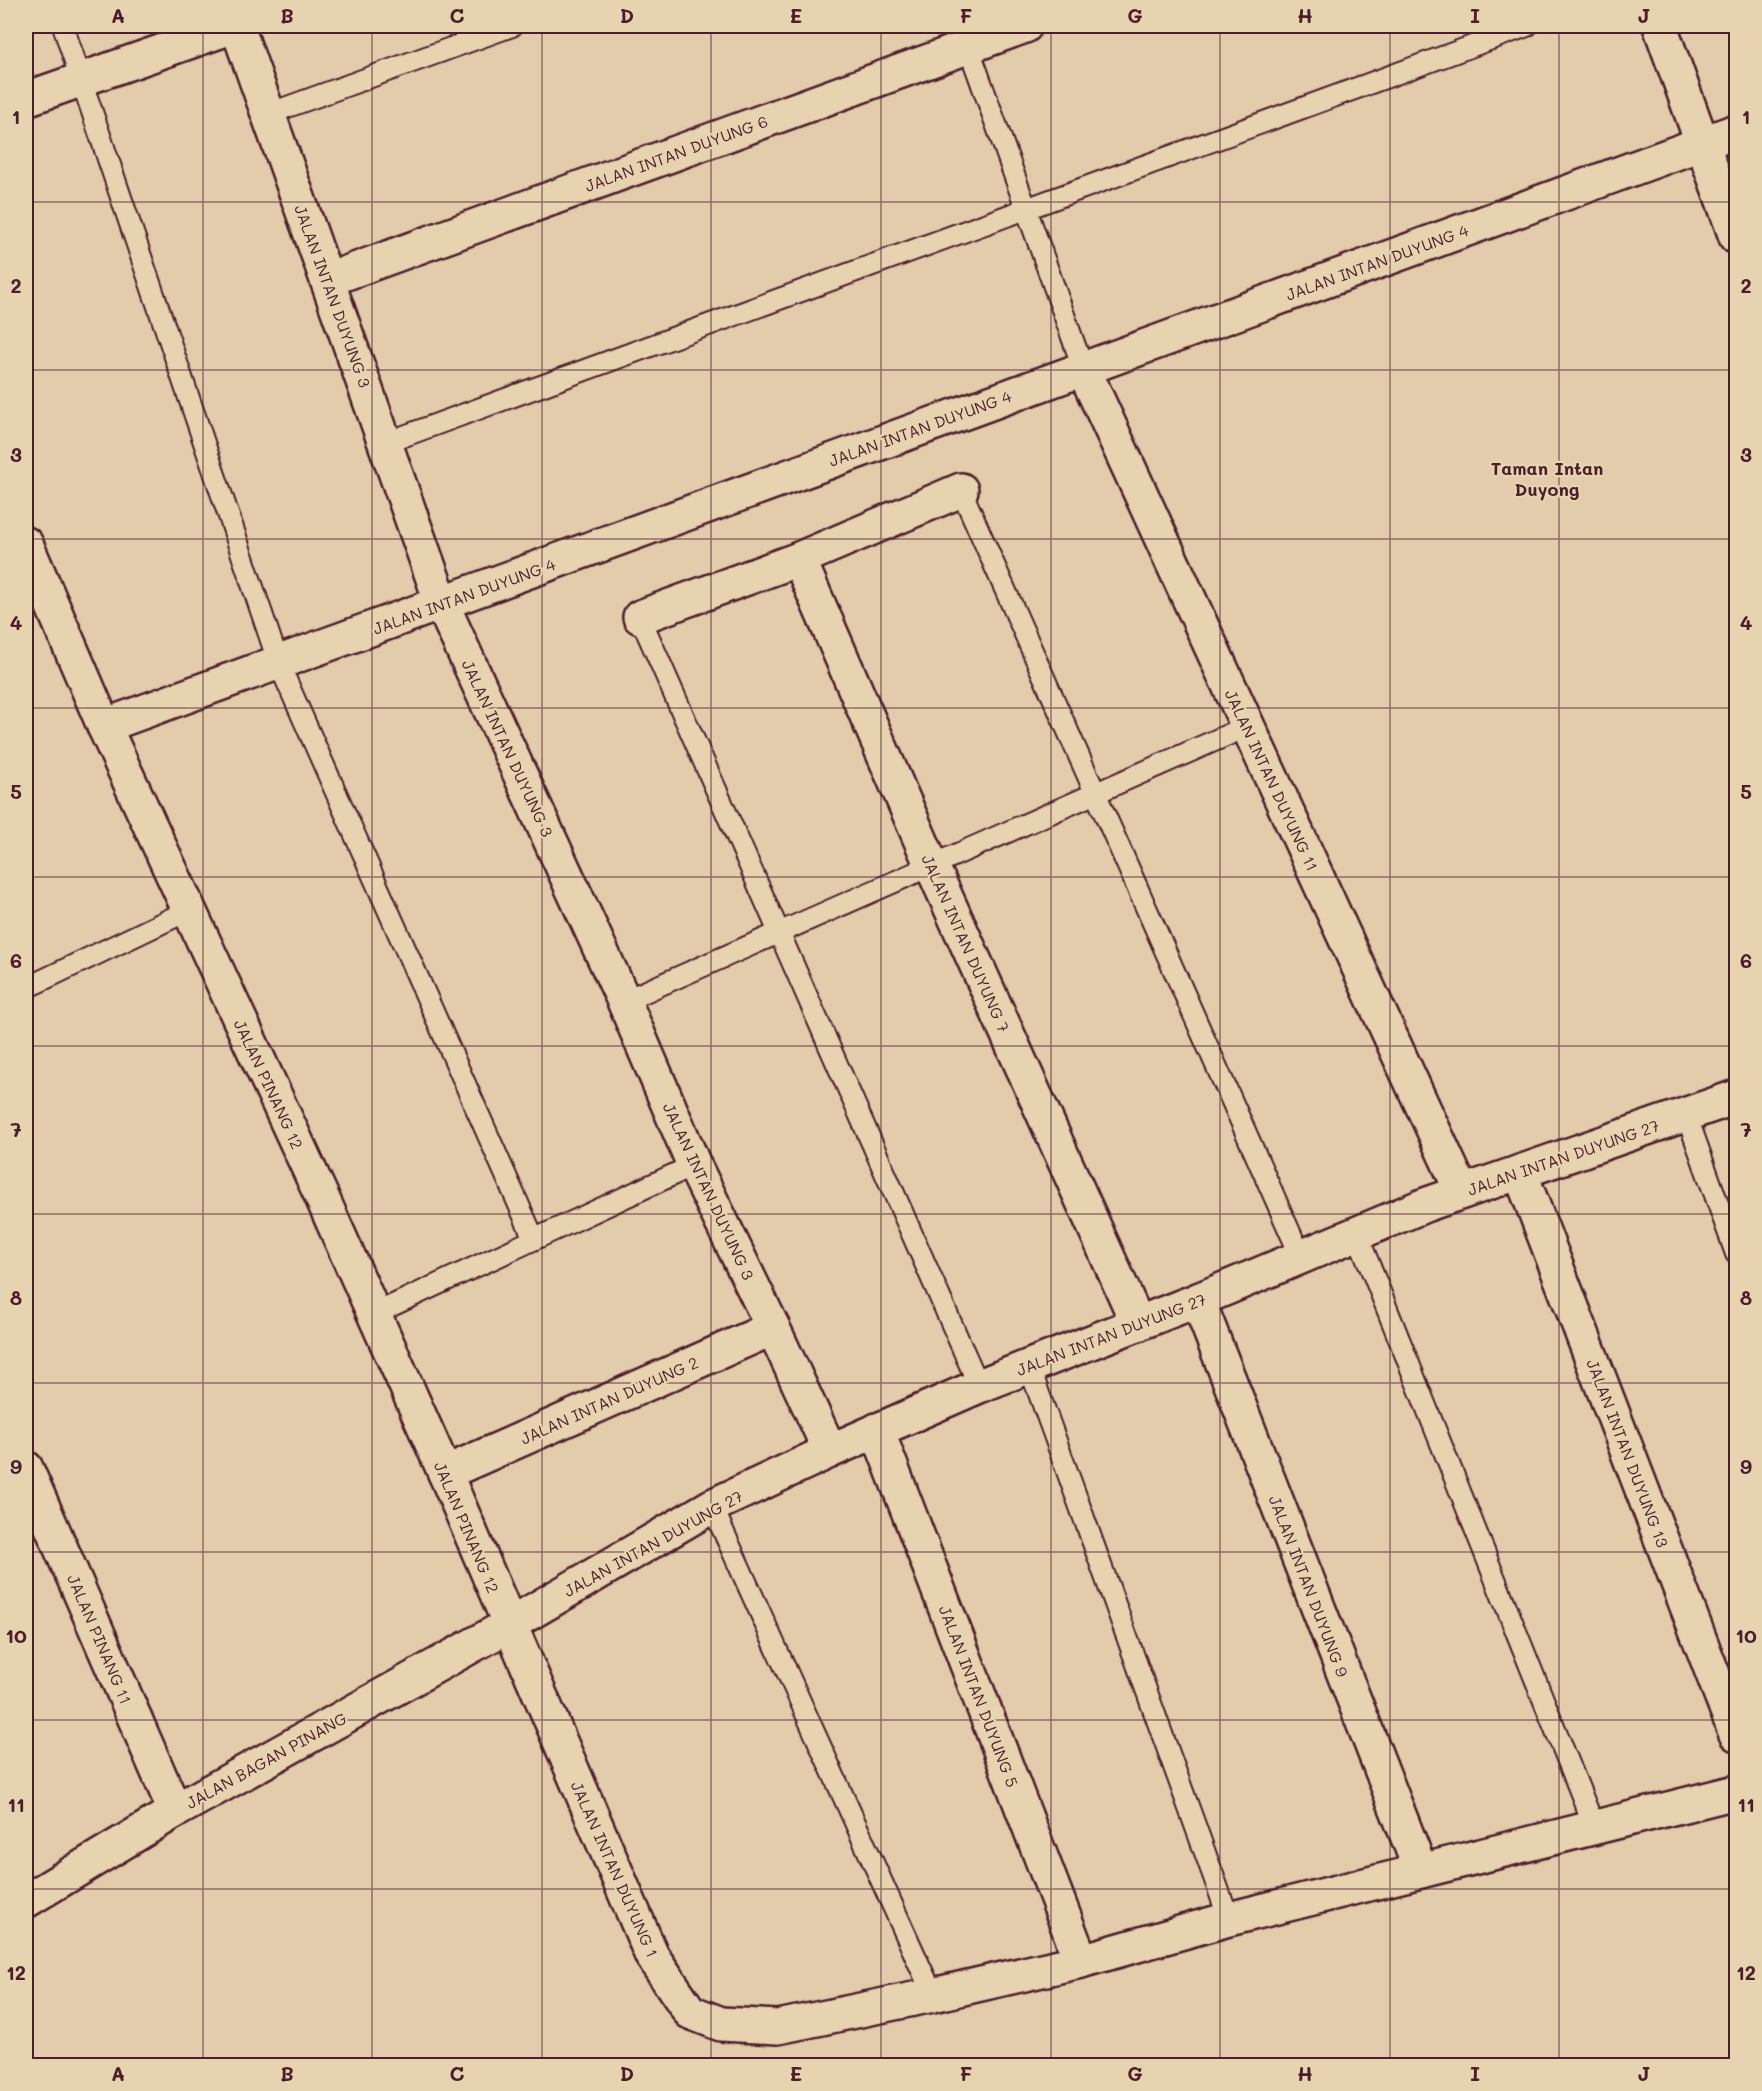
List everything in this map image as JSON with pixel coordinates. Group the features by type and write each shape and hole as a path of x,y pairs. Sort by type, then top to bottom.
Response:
{"street":[{"path":"26,99 235,26"},
{"name":"JALAN INTAN DUYUNG 3","path":"235,26 442,604 624,1001 694,1165 830,1451"},
{"name":"JALAN INTAN DUYUNG 6","path":"327,279 964,36 1025,26"},
{"path":"1660,26 1737,237"},
{"name":"JALAN INTAN DUYUNG 4","path":"104,726 1737,131"},
{"name":"JALAN INTAN DUYUNG 11","path":"1083,368 1462,1192"},
{"path":"640,617 799,560 960,490"},
{"name":"JALAN PINANG 12","path":"26,544 104,726 374,1314 445,1473 509,1625"},
{"name":"JALAN INTAN DUYUNG 7","path":"799,560 931,864 1138,1324"},
{"name":"JALAN INTAN DUYUNG 27","path":"509,1625 712,1506 979,1386 1198,1300 1462,1192 1737,1097"},
{"name":"JALAN INTAN DUYUNG 13","path":"1520,1172 1737,1734"},
{"name":"JALAN INTAN DUYUNG 9","path":"1198,1300 1421,1871"},
{"name":"JALAN INTAN DUYUNG 2","path":"445,1473 773,1328"},
{"name":"JALAN INTAN DUYUNG 5","path":"877,1430 1081,1961"},
{"name":"JALAN PINANG 11","path":"26,1468 175,1811"},
{"name":"JALAN INTAN DUYUNG 1","path":"509,1625 652,1956 690,2012 721,2024 778,2027 933,1995 1081,1961 1229,1918 1737,1792"},
{"name":"JALAN BAGAN PINANG","path":"26,1901 175,1811 509,1625"}],"lane":[{"path":"63,26 279,664 534,1239"},
{"path":"268,114 512,26"},
{"path":"385,443 1527,26"},
{"path":"964,36 1083,368"},
{"path":"960,490 1301,1257"},
{"path":"640,617 979,1386"},
{"path":"624,1001 1248,726"},
{"path":"26,988 189,910"},
{"path":"1686,1114 1737,1254"},
{"path":"374,1314 694,1165"},
{"path":"1357,1234 1594,1826"},
{"path":"1029,1366 1229,1918"},
{"path":"712,1506 933,1995"}],"district":[{"name":"Taman Intan Duyong","path":"1547,478"}]}
